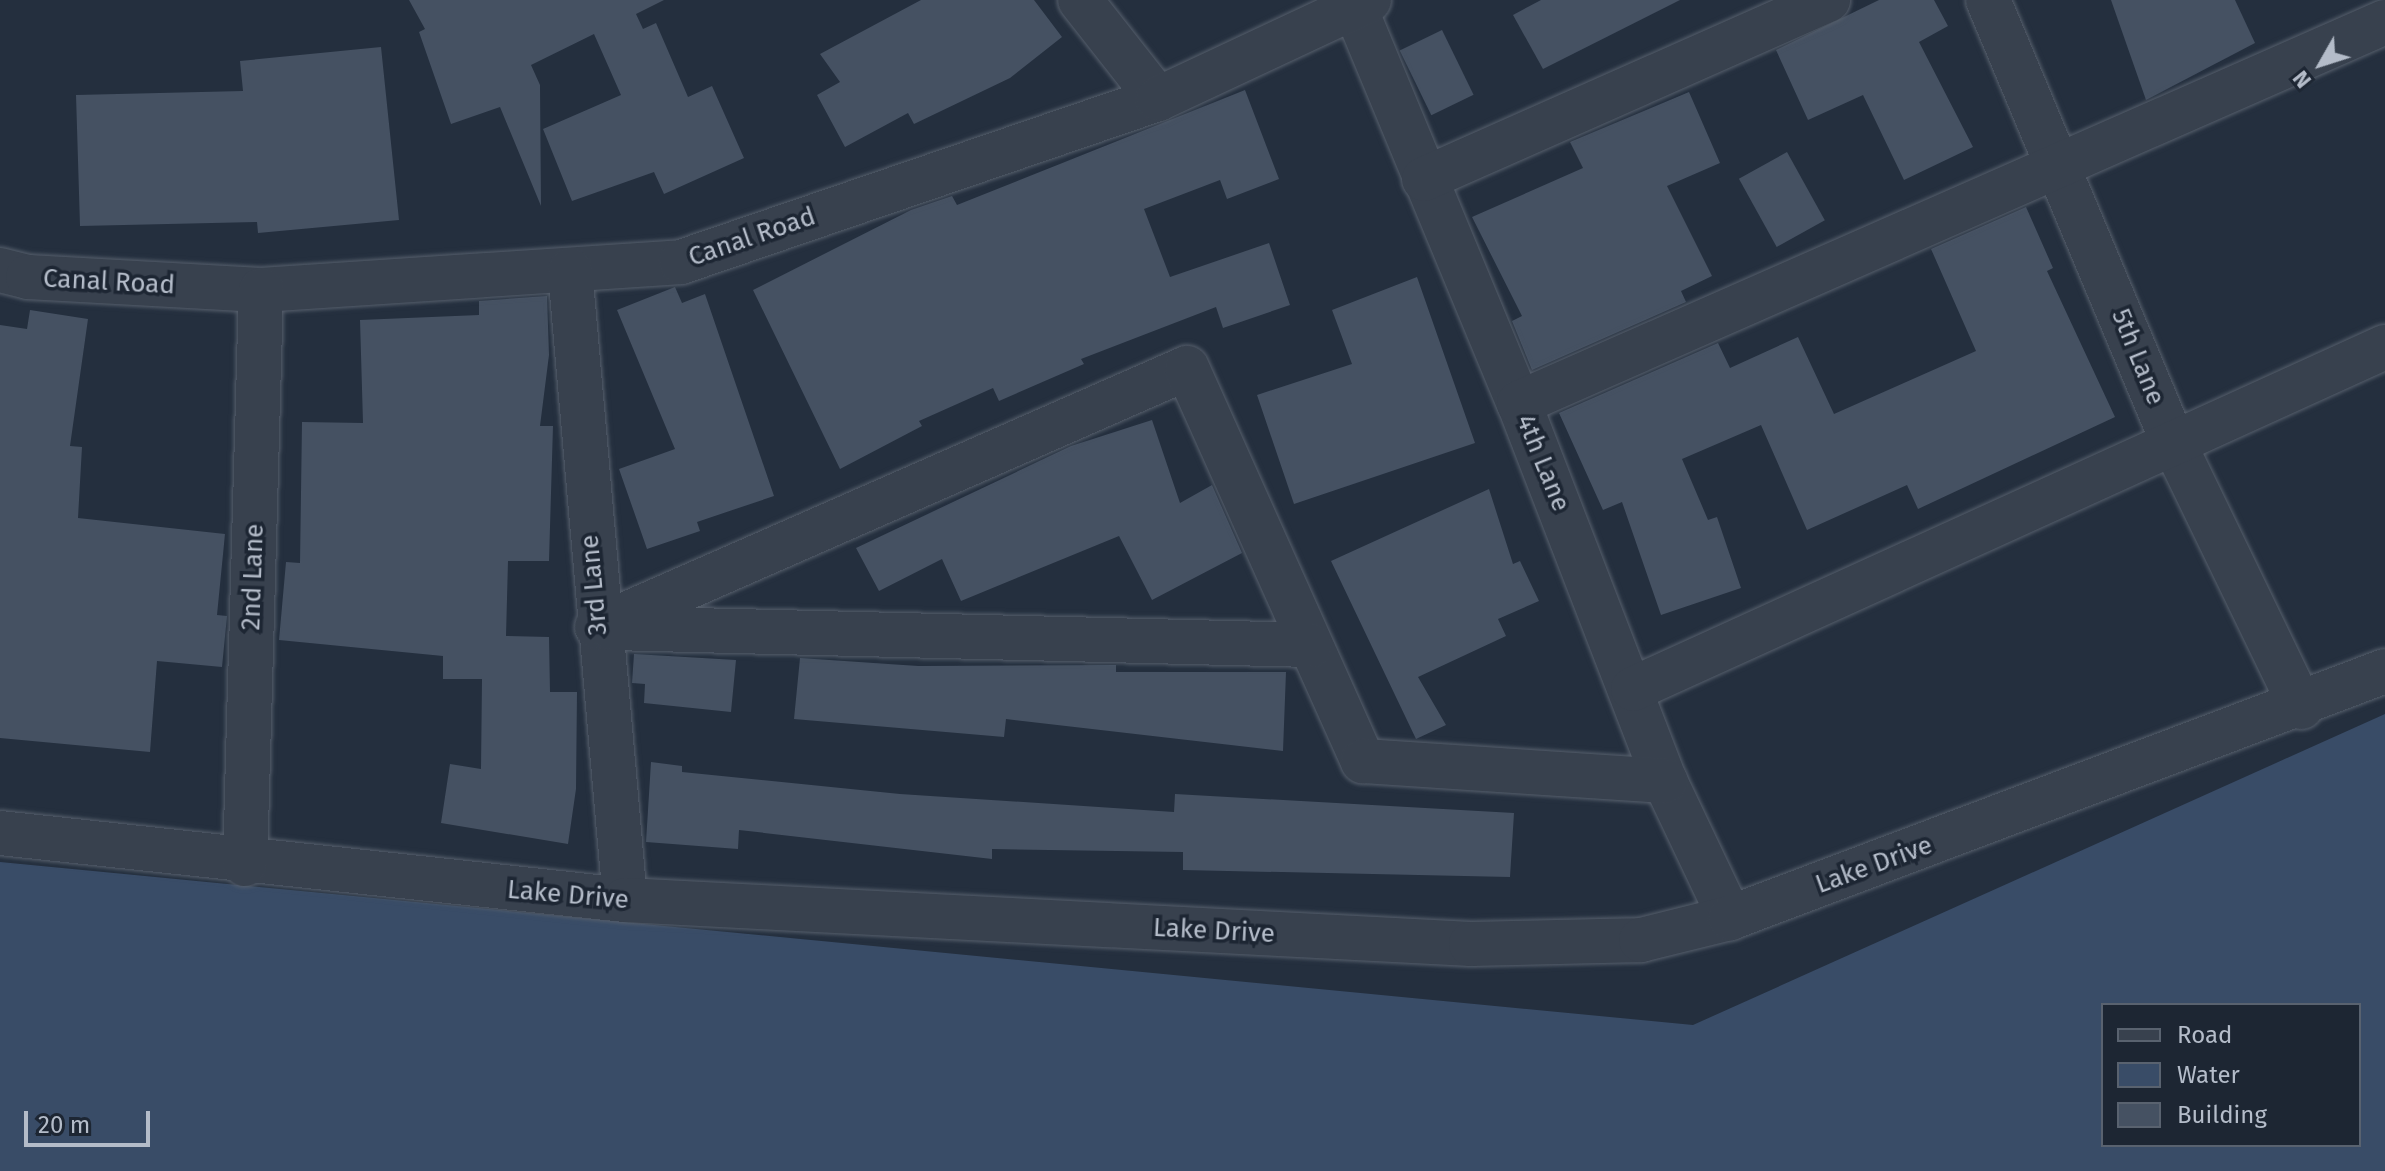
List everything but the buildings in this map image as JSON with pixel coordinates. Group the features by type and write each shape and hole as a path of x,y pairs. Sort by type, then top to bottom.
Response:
{"street":[{"path":"1080,0 1158,99"},
{"path":"1424,179 1828,0"},
{"name":"5th Lane","path":"1988,0 2175,446 2301,707"},
{"name":"Canal Road","path":"0,270 28,277 261,290 681,262 1158,99 1362,4"},
{"name":"4th Lane","path":"1362,4 1424,179 1519,403 1633,689 1665,781 1730,918"},
{"path":"1519,403 2385,22"},
{"name":"3rd Lane","path":"570,270 597,627 625,900"},
{"name":"2nd Lane","path":"245,864 261,290"},
{"path":"1633,689 2175,446 2385,347"},
{"path":"597,627 1187,368 1363,761 1665,781"},
{"path":"597,627 1310,645"},
{"name":"Lake Drive","path":"0,833 245,864 625,900 1471,944 1641,940 1730,918 2301,707 2385,671"}],"water":[{"path":"2385,714 2385,1171 0,1171 0,862 1693,1025"}]}
